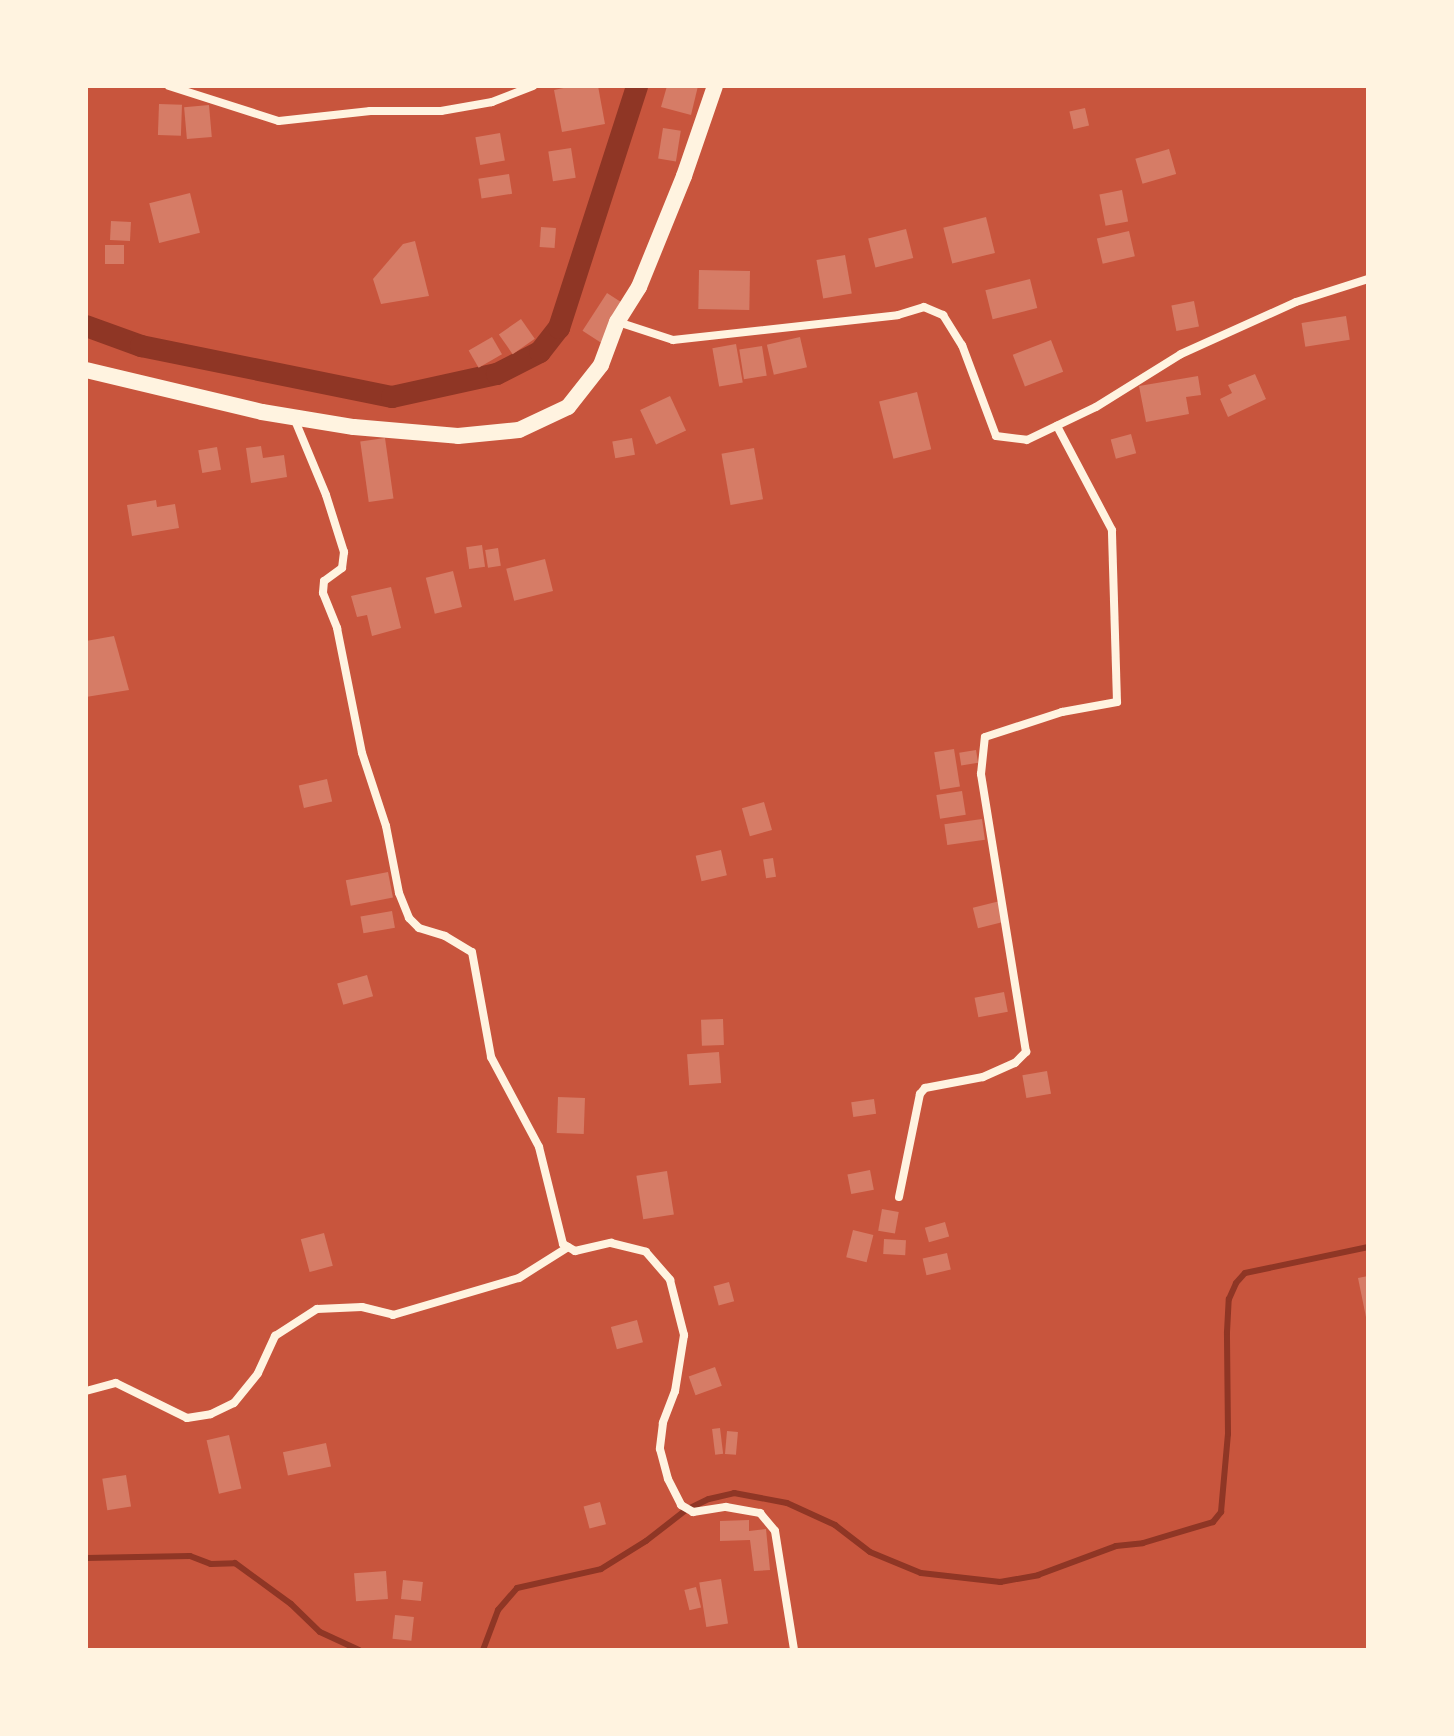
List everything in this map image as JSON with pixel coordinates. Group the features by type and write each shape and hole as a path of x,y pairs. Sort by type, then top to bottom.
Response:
{"main road":[{"path":"86,370 177,394 294,417 458,436 519,430 568,407 601,365 617,322 639,287 715,86"}],"street":[{"path":"169,86 279,121 370,111 441,111 492,102 533,86"},
{"path":"617,322 673,340 898,315 924,307 943,315 962,345 996,436 1027,440 1096,407 1181,354 1296,302 1368,279"},
{"path":"294,417 326,495 344,552 342,568 324,581 323,593 337,628 362,753 386,826 399,893 409,918 419,928 445,936 472,952 491,1057 539,1147 563,1244 575,1251 611,1243 646,1252 670,1280 684,1335 660,1449 681,1505 693,1512 726,1507 760,1513 775,1531 794,1650"},
{"path":"899,1197 920,1094 925,1088 983,1077 1015,1063 1026,1052 981,774 985,737 1062,712 1117,702 1112,530 1057,426"},
{"path":"86,1391 116,1383 187,1418 211,1414 234,1403 258,1373 275,1336 317,1309 362,1307 393,1315 519,1278 568,1247"}],"building":[{"path":"598,86 605,124 562,132 554,90"},
{"path":"667,86 698,86 691,115 661,107"},
{"path":"159,104 182,105 181,136 158,135"},
{"path":"209,105 212,137 187,139 184,107"},
{"path":"1085,108 1089,126 1073,129 1069,112"},
{"path":"663,128 681,131 676,161 658,159"},
{"path":"500,133 505,161 480,165 475,137"},
{"path":"571,148 576,178 553,181 548,152"},
{"path":"1169,149 1176,174 1143,184 1135,159"},
{"path":"509,174 512,194 482,199 478,179"},
{"path":"1122,190 1128,221 1106,226 1099,194"},
{"path":"190,193 200,233 159,243 149,203"},
{"path":"986,217 995,253 952,264 943,228"},
{"path":"111,221 131,222 130,241 110,240"},
{"path":"541,227 556,228 555,248 540,247"},
{"path":"906,229 913,258 875,268 868,238"},
{"path":"1129,231 1135,256 1103,264 1097,238"},
{"path":"415,241 429,296 381,304 373,279 403,244"},
{"path":"105,245 124,245 124,264 105,264"},
{"path":"845,255 852,293 823,298 816,260"},
{"path":"699,270 750,271 749,310 698,309"},
{"path":"1030,279 1037,308 993,319 985,290"},
{"path":"607,293 627,306 603,344 582,331"},
{"path":"1194,301 1199,327 1176,331 1171,305"},
{"path":"1346,316 1350,340 1305,347 1302,323"},
{"path":"521,319 535,339 513,354 499,334"},
{"path":"492,337 502,354 479,368 469,350"},
{"path":"800,337 807,367 774,375 767,345"},
{"path":"1051,340 1063,372 1025,386 1013,355"},
{"path":"736,344 743,382 719,387 712,348"},
{"path":"762,346 767,376 744,379 739,350"},
{"path":"1255,374 1266,399 1228,417 1220,399 1232,393 1228,385"},
{"path":"1198,376 1201,395 1186,397 1189,414 1146,422 1139,386"},
{"path":"917,392 931,449 893,459 879,401"},
{"path":"670,396 686,430 656,444 640,410"},
{"path":"1131,434 1136,453 1116,459 1111,439"},
{"path":"385,438 393,498 369,502 360,441"},
{"path":"632,438 635,455 615,458 612,441"},
{"path":"261,446 263,458 284,455 287,477 251,483 246,448"},
{"path":"217,447 221,470 202,473 198,450"},
{"path":"754,448 763,499 731,505 722,454"},
{"path":"156,500 157,507 175,504 179,528 132,536 127,505"},
{"path":"482,545 485,567 469,569 466,547"},
{"path":"498,548 501,566 488,568 485,550"},
{"path":"545,559 553,591 514,601 506,569"},
{"path":"453,571 462,607 435,614 426,578"},
{"path":"391,587 401,628 372,636 367,615 357,617 351,596"},
{"path":"114,636 129,690 86,697 86,641"},
{"path":"954,749 960,787 940,790 934,752"},
{"path":"976,750 978,763 961,765 959,753"},
{"path":"327,779 332,801 304,808 299,786"},
{"path":"962,791 966,815 940,819 936,795"},
{"path":"764,802 772,830 750,836 742,808"},
{"path":"982,819 985,840 947,845 944,824"},
{"path":"721,850 727,875 702,881 696,856"},
{"path":"773,858 776,877 766,878 763,860"},
{"path":"388,872 393,898 351,906 346,880"},
{"path":"1000,901 1005,921 978,928 973,908"},
{"path":"392,911 395,928 363,933 360,917"},
{"path":"367,975 373,996 343,1005 337,984"},
{"path":"1004,992 1008,1012 978,1017 975,998"},
{"path":"723,1019 724,1045 702,1046 701,1020"},
{"path":"719,1052 721,1083 689,1085 687,1054"},
{"path":"1047,1071 1051,1094 1026,1098 1022,1075"},
{"path":"558,1097 585,1098 584,1134 557,1133"},
{"path":"874,1099 876,1114 853,1117 851,1102"},
{"path":"870,1170 874,1190 851,1194 847,1174"},
{"path":"667,1171 674,1214 643,1219 636,1176"},
{"path":"882,1209 899,1212 895,1234 878,1231"},
{"path":"945,1222 949,1236 929,1242 925,1228"},
{"path":"853,1230 873,1235 867,1262 846,1257"},
{"path":"324,1233 333,1266 310,1272 301,1239"},
{"path":"884,1239 906,1240 905,1255 883,1254"},
{"path":"947,1253 951,1270 926,1275 923,1259"},
{"path":"1368,1276 1368,1322 1367,1322 1358,1278"},
{"path":"729,1282 734,1301 719,1305 714,1286"},
{"path":"637,1320 643,1342 617,1349 611,1327"},
{"path":"715,1367 722,1386 696,1395 689,1377"},
{"path":"720,1428 723,1454 715,1455 712,1429"},
{"path":"727,1431 738,1432 736,1455 725,1454"},
{"path":"229,1435 241,1489 219,1494 207,1440"},
{"path":"326,1443 331,1466 288,1476 283,1452"},
{"path":"126,1475 131,1507 107,1510 102,1479"},
{"path":"600,1502 606,1524 590,1529 584,1506"},
{"path":"749,1520 749,1531 766,1529 770,1570 754,1571 750,1540 720,1541 720,1521"},
{"path":"386,1571 388,1599 356,1601 354,1573"},
{"path":"721,1579 728,1623 706,1627 699,1582"},
{"path":"403,1580 423,1582 421,1601 401,1599"},
{"path":"696,1587 701,1607 689,1610 684,1590"},
{"path":"395,1615 414,1617 411,1641 392,1639"}],"waterway":[{"path":"86,326 141,346 392,397 497,374 540,352 559,328 637,86"},
{"path":"483,1650 498,1610 517,1588 601,1569 646,1541 686,1510 709,1499 734,1493 787,1503 835,1525 870,1552 921,1573 1000,1582 1038,1575 1116,1546 1143,1543 1213,1522 1221,1512 1228,1434 1229,1299 1236,1283 1245,1273 1368,1247"},
{"path":"86,1558 190,1556 211,1564 235,1563 291,1604 320,1632 359,1650"}]}
